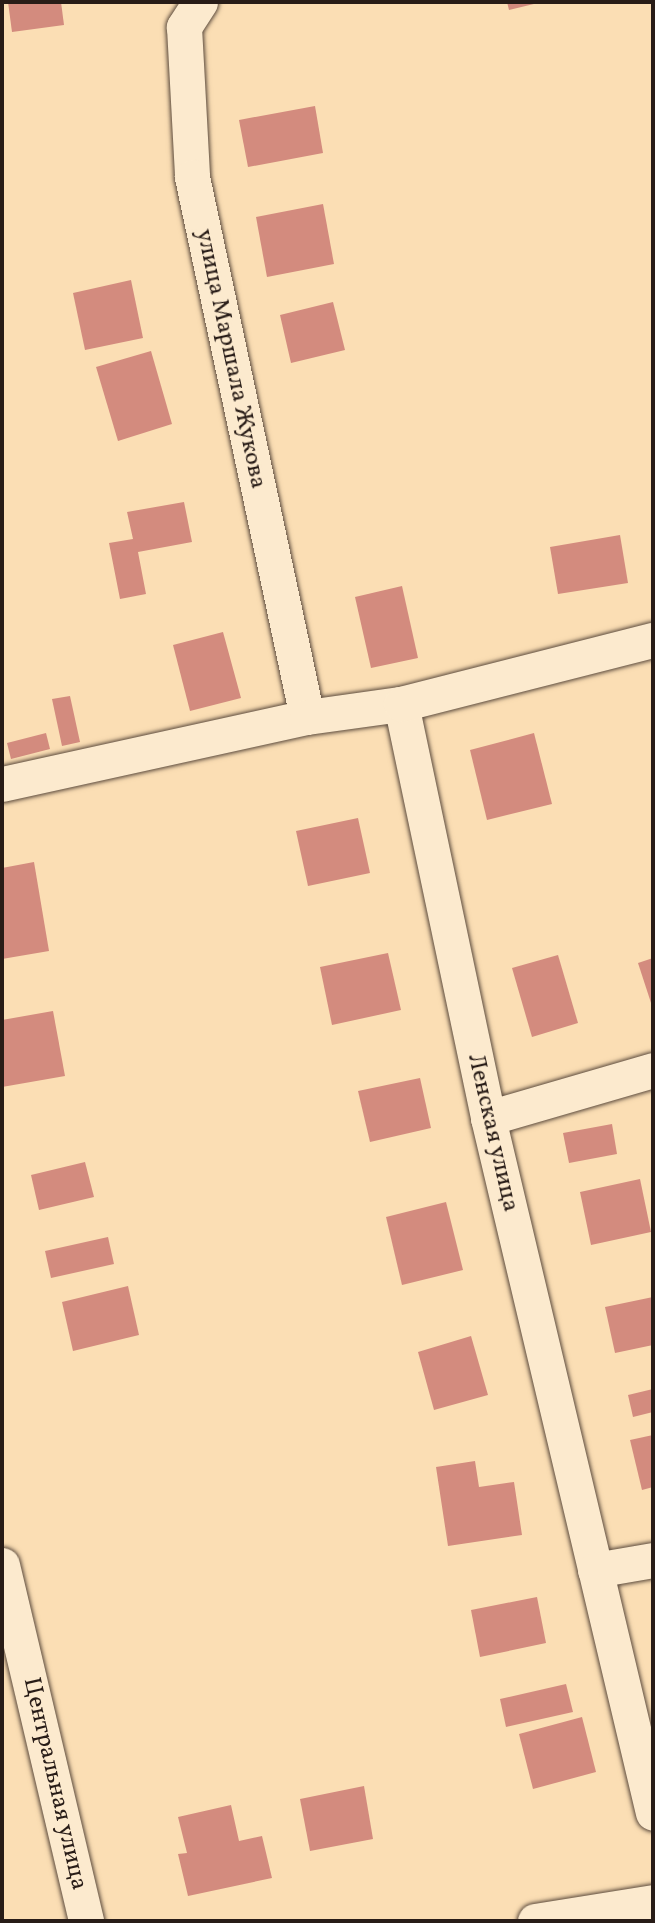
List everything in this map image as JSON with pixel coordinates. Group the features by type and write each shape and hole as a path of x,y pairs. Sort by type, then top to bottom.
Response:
{"street":[{"name":"улица Маршала Жукова","path":"200,2 184,27 192,177 307,717"},
{"path":"2,784 307,717 401,704 653,640"},
{"name":"Ленская улица","path":"401,704 488,1118 653,1813"},
{"path":"488,1118 653,1070"},
{"path":"595,1570 653,1560"},
{"name":"Центральная улица","path":"2,1564 86,1921"},
{"path":"535,1921 653,1902"}],"building":[{"path":"8,2 61,2 64,25 12,32"},
{"path":"507,2 538,2 538,3 509,10"},
{"path":"315,106 323,153 248,167 239,120"},
{"path":"323,204 334,264 267,277 256,217"},
{"path":"131,280 143,338 85,350 73,293"},
{"path":"333,302 345,350 291,363 280,315"},
{"path":"151,351 172,424 118,441 96,367"},
{"path":"184,502 192,542 138,552 146,594 120,599 109,543 133,539 127,512"},
{"path":"620,535 628,583 558,594 550,547"},
{"path":"402,586 418,658 371,668 355,597"},
{"path":"223,632 241,698 190,711 173,645"},
{"path":"70,696 80,742 62,746 52,699"},
{"path":"46,733 50,749 11,759 7,743"},
{"path":"534,733 552,804 487,820 470,750"},
{"path":"358,818 370,873 308,886 296,831"},
{"path":"34,862 49,951 2,959 2,868"},
{"path":"388,953 401,1010 332,1025 320,967"},
{"path":"558,955 578,1023 532,1037 512,968"},
{"path":"653,958 653,1009 638,963"},
{"path":"53,1011 65,1076 2,1087 2,1020"},
{"path":"420,1078 431,1128 370,1142 358,1091"},
{"path":"612,1124 617,1154 569,1163 563,1133"},
{"path":"85,1162 94,1197 39,1210 31,1175"},
{"path":"640,1179 651,1232 591,1245 580,1192"},
{"path":"446,1202 463,1270 402,1285 386,1217"},
{"path":"108,1237 114,1264 51,1278 45,1251"},
{"path":"128,1286 139,1335 73,1351 62,1302"},
{"path":"653,1297 653,1345 615,1353 605,1307"},
{"path":"471,1336 488,1395 434,1410 418,1352"},
{"path":"653,1389 653,1412 633,1417 628,1395"},
{"path":"653,1435 653,1487 642,1490 630,1440"},
{"path":"475,1461 479,1487 514,1482 522,1535 448,1546 436,1467"},
{"path":"537,1597 546,1643 480,1657 471,1610"},
{"path":"566,1684 573,1712 506,1727 500,1699"},
{"path":"582,1717 596,1772 533,1789 519,1734"},
{"path":"364,1786 373,1839 310,1851 300,1799"},
{"path":"231,1805 239,1841 262,1836 272,1878 188,1896 178,1854 187,1853 178,1817"}]}
